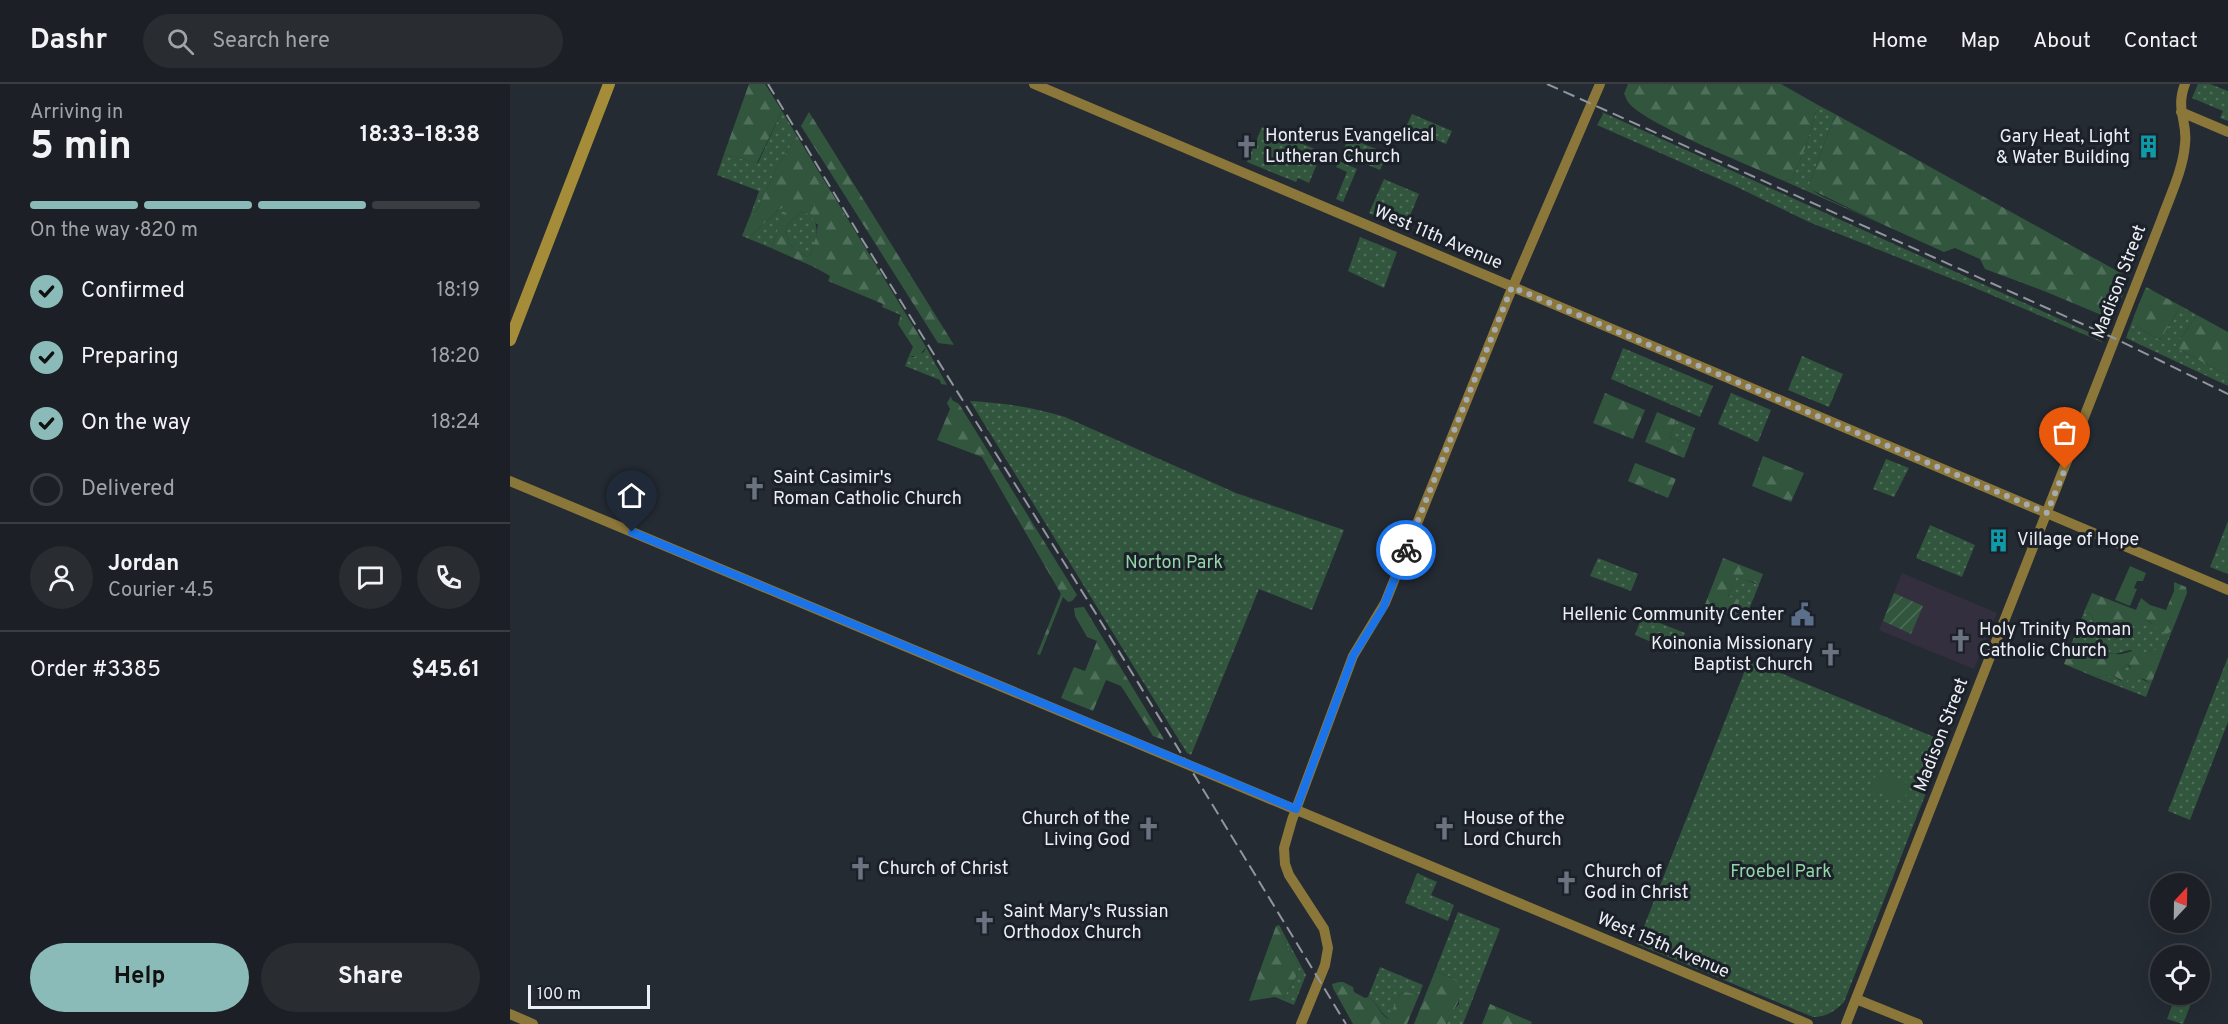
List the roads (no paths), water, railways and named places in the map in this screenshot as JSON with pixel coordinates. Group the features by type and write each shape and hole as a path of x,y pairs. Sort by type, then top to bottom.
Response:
{"main road":[{"path":"510,340 609,84"}],"street":[{"name":"West 11th Avenue","path":"1034,84 2228,590"},
{"path":"1301,1024 1326,965 1328,948 1324,929 1289,875 1285,864 1284,848 1296,809 1353,656 1385,603 1512,287 1600,84"},
{"name":"Madison Street","path":"1846,1024 2145,263 2181,164 2186,142 2181,112 2181,97 2185,84"},
{"path":"2181,112 2228,132"},
{"name":"West 15th Avenue","path":"510,481 1808,1024"},
{"path":"1856,999 1918,1024"},
{"path":"510,1014 533,1024"}],"railway":[{"path":"768,84 1098,617 1346,1024"},
{"path":"1547,84 2116,339 2228,394"}],"place":[{"name":"Honterus Evangelical Lutheran Church","path":"1247,146"},
{"name":"Gary Heat, Light & Water Building","path":"2148,147"},
{"name":"Saint Casimir's Roman Catholic Church","path":"755,488"},
{"name":"Village of Hope","path":"1999,540"},
{"name":"Hellenic Community Center","path":"1802,615"},
{"name":"Holy Trinity Roman Catholic Church","path":"1961,640"},
{"name":"Koinonia Missionary Baptist Church","path":"1831,654"},
{"name":"Church of the Living God","path":"1148,829"},
{"name":"House of the Lord Church","path":"1445,829"},
{"name":"Church of Christ","path":"860,869"},
{"name":"Church of God in Christ","path":"1566,882"},
{"name":"Saint Mary's Russian Orthodox Church","path":"985,922"}],"park label":[{"name":"Norton Park","path":"1174,563"},
{"name":"Froebel Park","path":"1781,872"}]}
